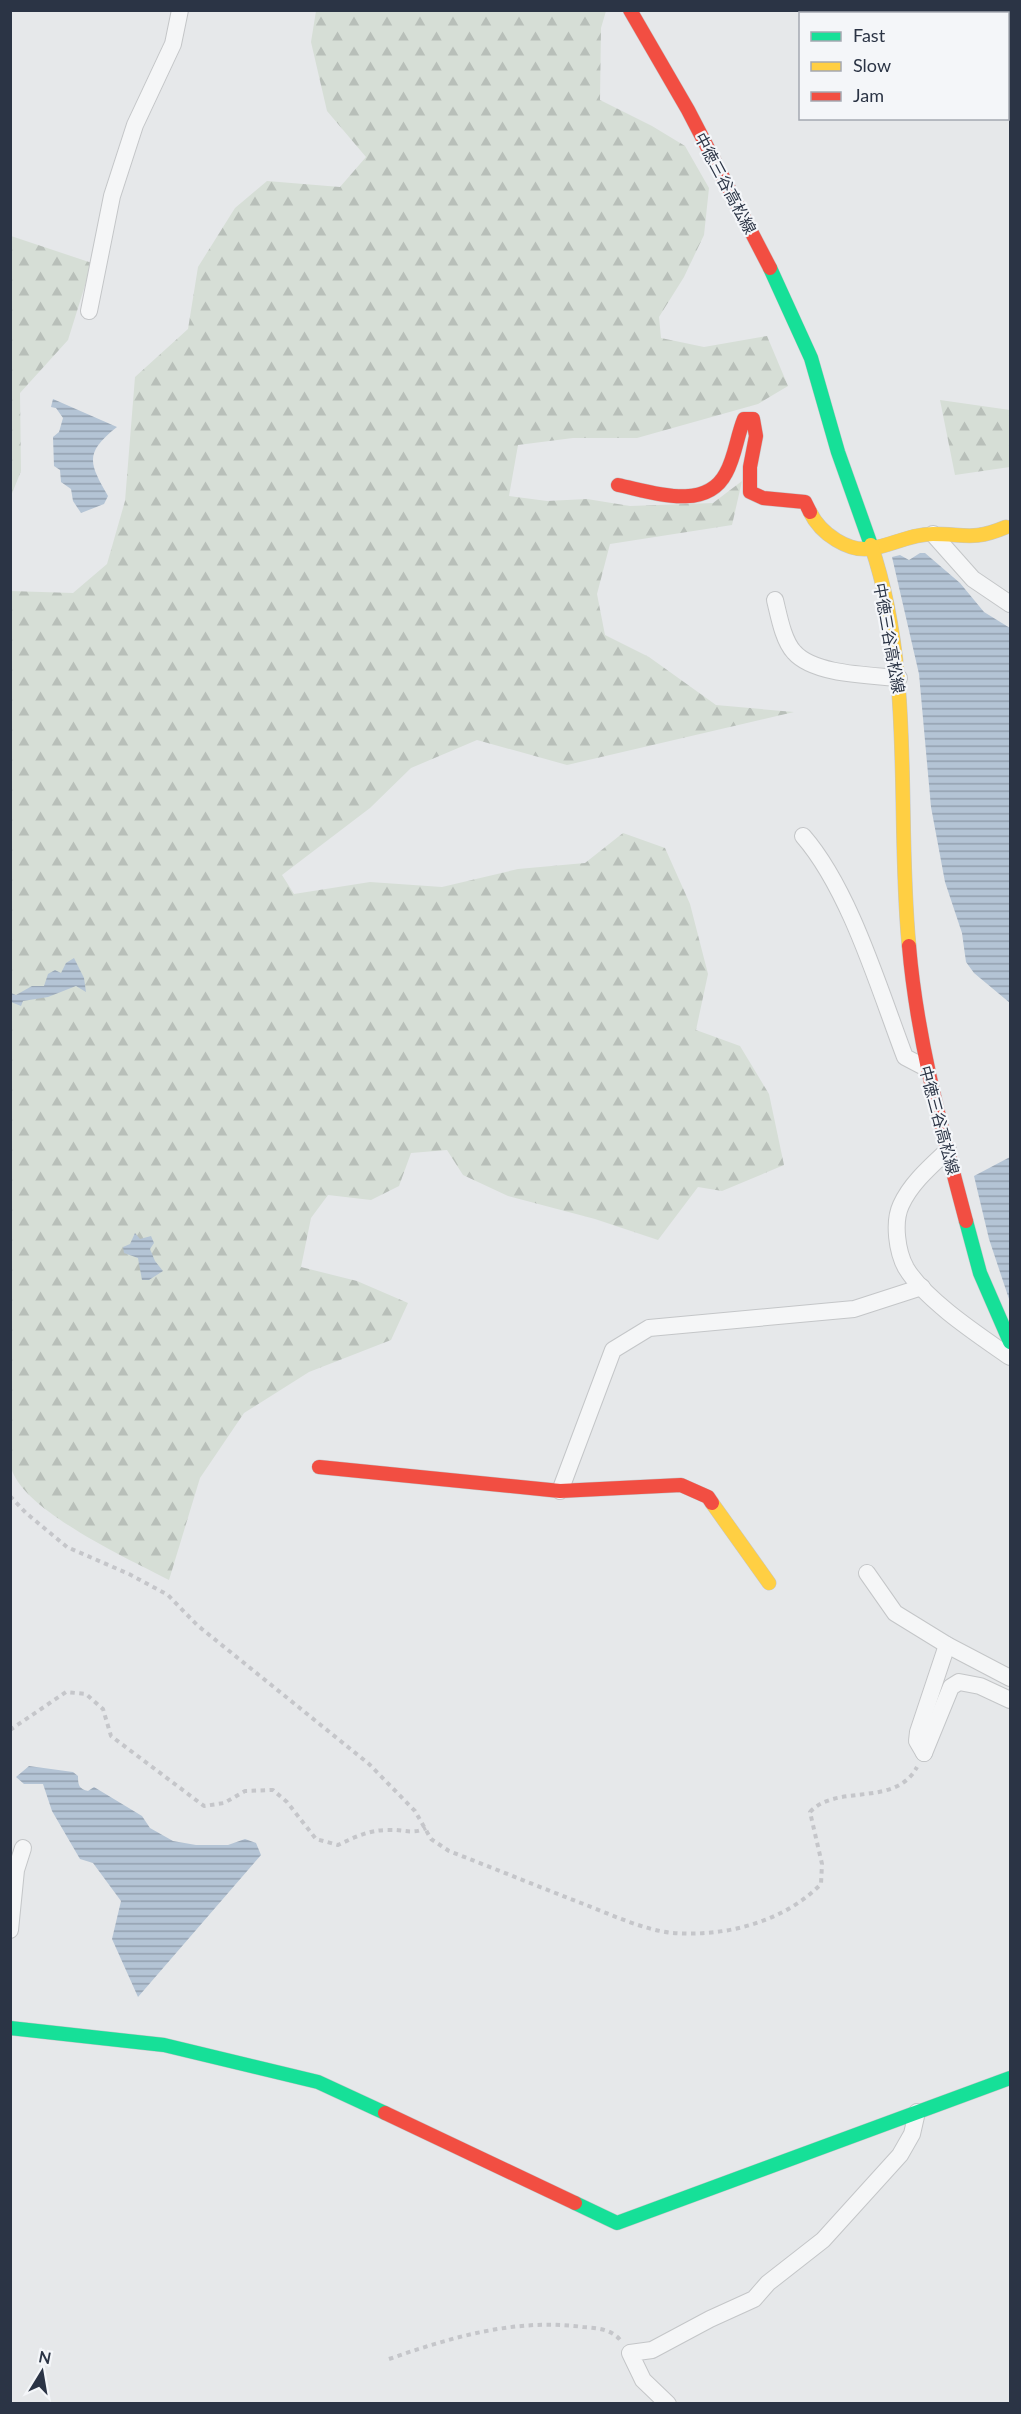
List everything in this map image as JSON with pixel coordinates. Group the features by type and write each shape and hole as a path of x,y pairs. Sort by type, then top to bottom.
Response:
{"street":[{"path":"89,310 112,196 135,125 173,44 180,10"},
{"name":"中徳三谷高松線","path":"630,10 688,110 760,247 806,348 872,549 891,623 900,678 904,895 914,1004 926,1068 980,1273 1011,1342"},
{"path":"618,485 690,497 706,493 718,486 726,473 744,419 753,419 756,423 756,436 750,467 750,492 761,499 793,497 805,502 816,524 831,537 854,548 872,549 908,537 933,534 965,538 1006,528"},
{"path":"933,534 973,579 1011,604"},
{"path":"775,600 793,651 809,664 857,674 900,678"},
{"path":"803,836 822,858 846,907 905,1057 926,1068"},
{"path":"948,1150 919,1178 900,1207 897,1234 906,1267 922,1287 965,1326 1011,1357"},
{"path":"560,1491 613,1350 649,1328 854,1309 922,1287"},
{"path":"319,1467 560,1491 681,1485 708,1497 769,1583"},
{"path":"867,1573 895,1613 947,1645 1011,1678"},
{"path":"924,1753 917,1742 918,1732 947,1645"},
{"path":"924,1753 951,1687 959,1682 980,1686 1011,1700"},
{"path":"10,1930 16,1870 23,1848"},
{"path":"10,2028 164,2045 318,2082 617,2223 1011,2078"},
{"path":"668,2403 644,2380 630,2353 652,2350 754,2299 768,2283 823,2240 900,2155 912,2134 917,2112"}],"path":[{"path":"10,1496 26,1513 67,1546 129,1574 168,1595 197,1625 369,1764 415,1811 430,1839 449,1851 616,1917 671,1933 716,1933 759,1923 805,1900 821,1884 822,1864 810,1812 819,1803 888,1791 911,1777 924,1753"},
{"path":"10,1730 66,1692 86,1694 103,1709 111,1736 204,1806 224,1803 245,1791 273,1790 287,1802 316,1839 338,1845 361,1834 390,1830 415,1833 426,1828"},
{"path":"389,2359 434,2343 500,2328 536,2323 600,2329 616,2334 630,2353"}],"green space":[{"path":"316,11 606,11 601,28 600,100 652,126 685,146 709,188 704,235 684,277 659,317 661,338 704,347 767,336 788,386 758,404 637,438 573,438 518,445 509,496 547,501 587,499 630,506 713,503 742,481 732,525 610,544 597,594 605,635 649,657 716,705 794,712 567,765 477,740 411,768 370,808 282,875 294,894 370,882 442,887 518,869 585,863 623,833 665,848 690,904 708,974 696,1030 740,1046 769,1094 784,1165 722,1191 698,1187 658,1240 595,1219 508,1196 463,1175 447,1150 411,1153 399,1186 371,1200 328,1195 311,1218 301,1267 357,1281 408,1303 391,1340 309,1372 244,1413 200,1478 169,1580 79,1532 55,1516 34,1500 19,1483 11,1467 10,591 73,593 107,564 125,501 135,377 188,329 198,267 235,208 267,181 340,187 366,157 327,111 311,42"},
{"path":"11,236 92,263 68,340 20,393 21,471 11,496"},
{"path":"940,400 1010,410 1010,467 955,475"}],"water":[{"path":"53,399 117,427 99,444 93,459 97,475 108,496 104,504 81,513 73,501 71,489 61,482 60,470 54,466 53,437 59,432 63,418 56,408 51,407"},
{"path":"920,553 925,553 960,583 984,612 1010,628 1010,1003 974,973 966,962 962,933 945,882 931,807 919,674 892,557 900,555 909,560"},
{"path":"74,958 84,978 86,992 76,986 48,997 23,1001 21,1006 11,1002 11,993 16,995 32,986 44,986 48,974 55,970 61,973 66,963"},
{"path":"1010,1157 1010,1302 989,1239 974,1176"},
{"path":"135,1233 140,1239 151,1236 154,1243 150,1249 155,1261 163,1271 149,1280 142,1280 138,1258 124,1253 123,1247 130,1244"},
{"path":"29,1766 73,1772 78,1776 81,1788 88,1791 94,1787 142,1816 150,1828 173,1841 196,1845 228,1845 245,1839 256,1843 261,1855 138,1997 112,1939 121,1901 93,1863 80,1859 52,1811 43,1784 24,1784 16,1777"}],"traffic: fast":[{"path":"770,268 811,358 838,452 871,545"},
{"path":"966,1221 980,1273 1010,1342"},
{"path":"10,2028 164,2045 318,2082 385,2113"},
{"path":"575,2203 617,2223 1010,2078"}],"traffic: slow":[{"path":"810,512 821,527 836,540 845,545 864,549 925,534 969,536 985,534 1006,527"},
{"path":"871,545 885,594 894,643 899,693 905,896 909,946"},
{"path":"712,1503 769,1583"}],"traffic: jam":[{"path":"630,10 688,110 770,268"},
{"path":"618,485 662,495 692,496 705,492 717,485 726,473 744,419 753,419 756,436 750,467 750,492 763,498 805,502 810,512"},
{"path":"909,946 924,1050 966,1221"},
{"path":"319,1467 560,1491 681,1485 708,1497 712,1503"},
{"path":"385,2113 575,2203"}]}
